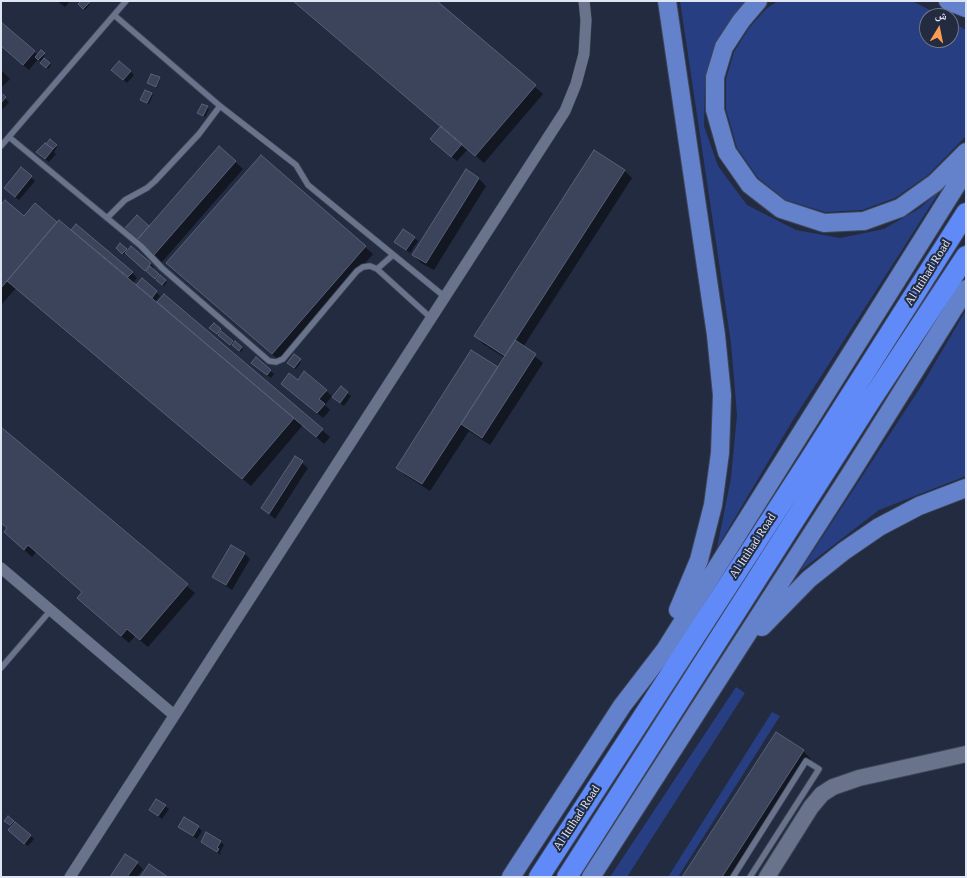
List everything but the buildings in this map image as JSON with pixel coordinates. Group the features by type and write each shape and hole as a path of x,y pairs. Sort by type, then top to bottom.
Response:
{"highway":[{"name":"Al Ittihad Road","path":"539,877 808,462 966,213"},
{"name":"Al Ittihad Road","path":"567,877 871,400 966,256"}],"main road":[{"path":"511,877 622,706 663,638 684,597 699,560 713,505 720,452 722,395 716,334 667,1"},
{"path":"758,1 741,21 724,47 715,77 715,110 727,152 750,185 781,210 824,223 864,221 900,208 935,183 966,152"},
{"path":"948,1 966,8"},
{"path":"622,706 665,650 966,170"},
{"path":"592,877 841,489 966,289"},
{"path":"698,712 766,623 809,579 879,526 919,506 966,488"}],"street":[{"path":"70,877 565,111 576,84 584,54 586,20 584,1"},
{"path":"962,1 966,4"},
{"path":"1,568 174,715"},
{"path":"767,877 811,808 822,794 833,787 859,778 966,754"}],"lane":[{"path":"1,146 126,1"},
{"path":"114,15 220,106 296,165 308,185 445,297"},
{"path":"107,218 125,200 147,188 155,181 198,134 220,106"},
{"path":"9,137 141,246 162,268 266,359 273,362 280,360 285,356 356,271 367,266 377,270 431,318"},
{"path":"377,270 393,255"},
{"path":"1,668 50,611"},
{"path":"733,877 806,761 819,769 750,877"}],"shaded area":[{"path":"680,1 745,1 720,35 705,87 704,126 718,166 747,205 796,230 840,238 884,229 920,208 941,189 793,420 717,548 731,478 737,415 731,343"},
{"path":"778,1 912,1 926,8 919,8 919,48 959,48 959,26 966,30 966,136 928,175 895,198 862,210 825,212 786,200 758,178 737,148 726,109 726,79 734,52 749,28 766,9"},
{"path":"966,310 966,476 879,510 800,571 922,385"},
{"path":"736,687 745,693 627,877 610,877"},
{"path":"772,712 780,716 678,877 668,877"}]}
